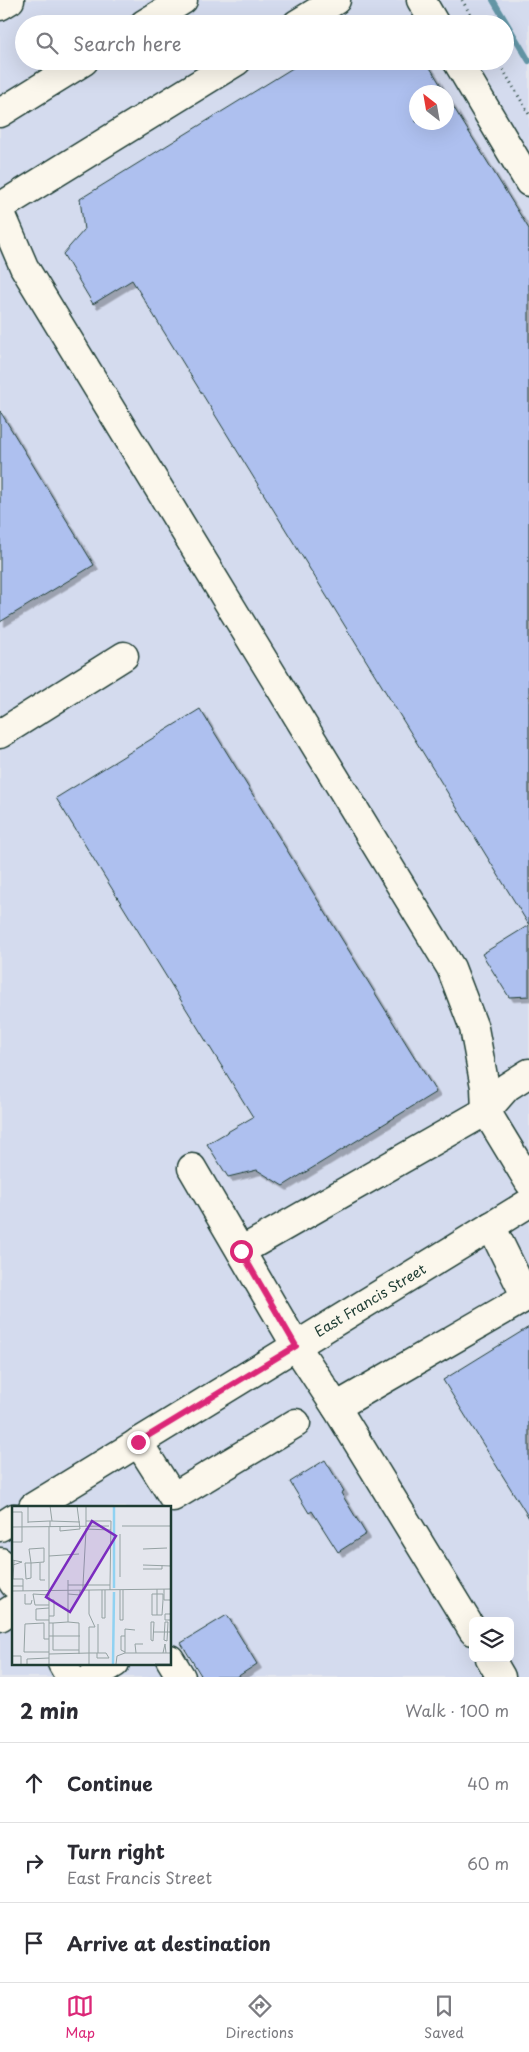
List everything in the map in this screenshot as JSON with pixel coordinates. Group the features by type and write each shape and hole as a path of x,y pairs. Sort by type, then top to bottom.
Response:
{"street":[{"path":"0,6 10,0"},
{"path":"159,15 183,0"},
{"path":"312,15 336,0"},
{"path":"421,0 430,15"},
{"path":"0,113 69,70"},
{"path":"0,207 221,70"},
{"path":"462,70 529,182"},
{"path":"0,211 24,267 451,968 474,1028 485,1087 486,1111 529,1182"},
{"path":"0,734 124,656"},
{"path":"241,1251 486,1111 507,1087 529,1073"},
{"path":"192,1168 296,1346 336,1407 469,1624"},
{"name":"East Francis Street","path":"34,1506 529,1203"},
{"path":"336,1407 526,1297 491,1226"},
{"path":"138,1442 173,1497 296,1423"},
{"path":"0,1527 12,1519"},
{"path":"0,1562 12,1581"},
{"path":"0,1617 12,1609"},
{"path":"171,1661 181,1677"},
{"path":"492,1662 501,1677"},
{"path":"63,1664 70,1677"},
{"path":"92,1677 113,1664"}],"path":[{"path":"462,0 471,15"},
{"path":"503,70 529,114"}],"shaded area":[{"path":"0,0 529,0 529,1677 0,1677"}],"building":[{"path":"289,70 432,70 441,85 409,85 409,130 454,130 454,108 529,229 529,925 132,280 93,304 63,254 84,230 80,199"},
{"path":"0,411 94,565 0,622"},
{"path":"200,709 436,1092 283,1186 257,1170 228,1177 207,1144 253,1117 56,798"},
{"path":"529,925 529,996 509,997 482,954"},
{"path":"529,1327 529,1518 443,1380"},
{"path":"325,1460 344,1491 341,1493 366,1534 338,1552 312,1511 309,1513 290,1482"},
{"path":"227,1615 257,1664 237,1677 202,1677 181,1643"}],"waterway":[{"path":"493,0 502,15"},
{"path":"514,36 529,61"}],"route":[{"path":"138,1442 296,1346 241,1251"}]}
